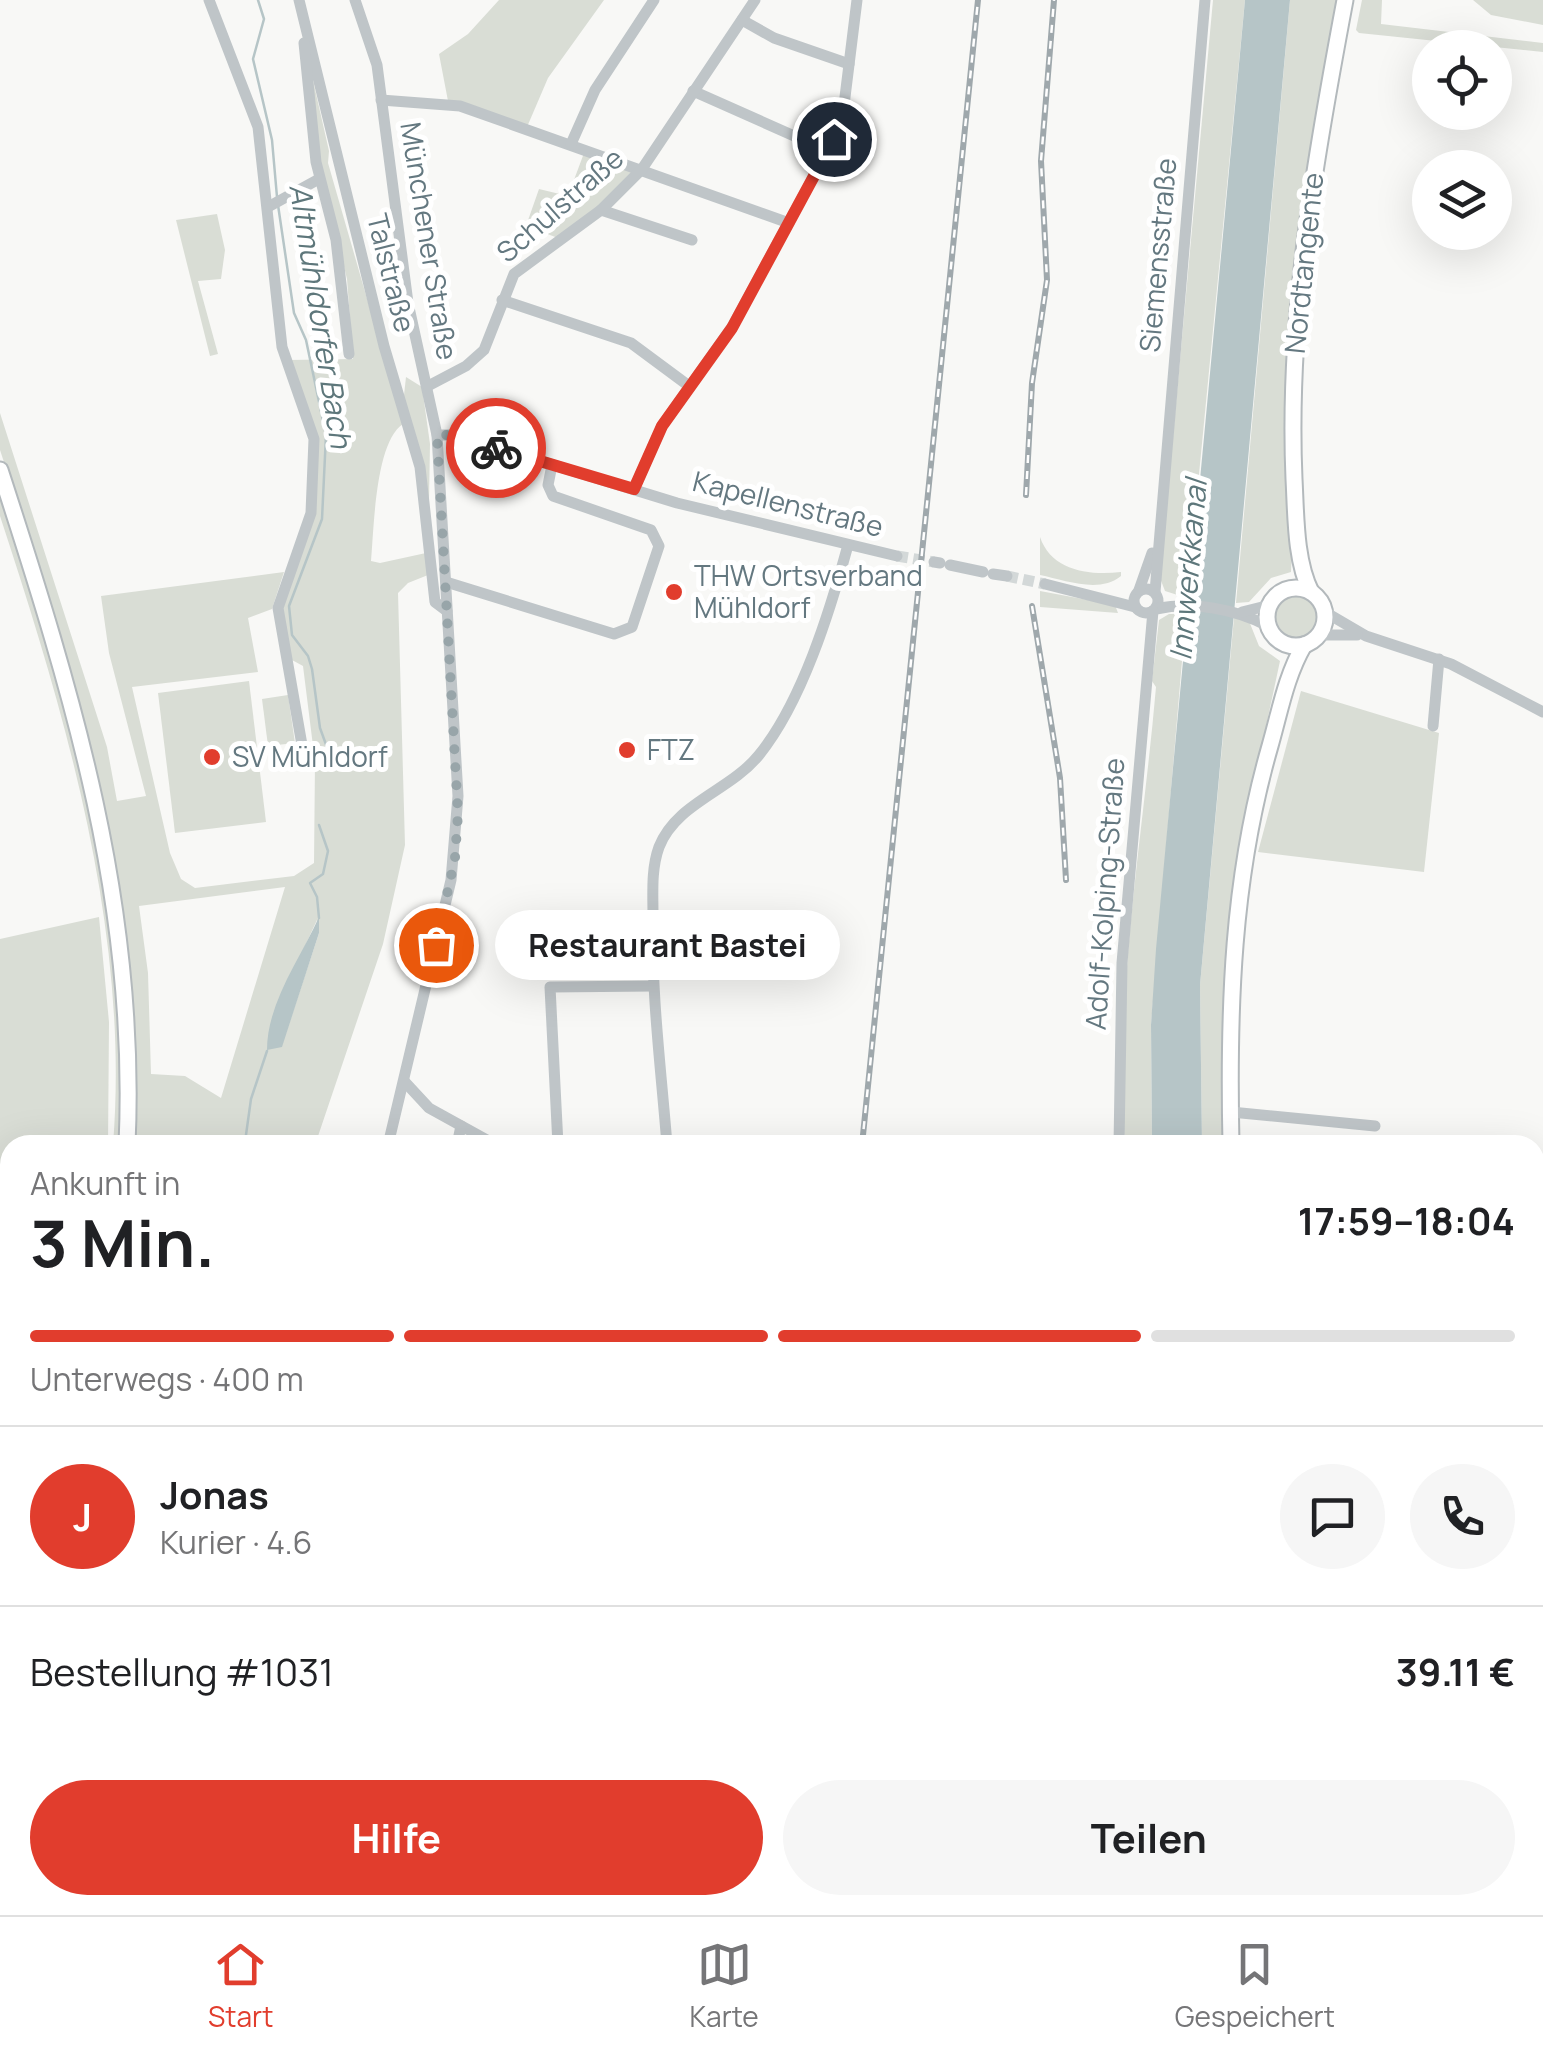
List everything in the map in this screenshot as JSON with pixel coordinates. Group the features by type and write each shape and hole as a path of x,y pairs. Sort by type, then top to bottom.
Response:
{"main road":[{"name":"Nordtangente","path":"1287,589 1294,574 1298,529 1293,386 1300,274 1311,186 1346,0"},
{"path":"0,470 70,694 108,852 127,996 127,1135"},
{"name":"Nordtangente","path":"1298,529 1311,592 1325,612"},
{"path":"1283,695 1282,642 1268,626 1270,605 1287,589 1311,592"},
{"path":"1231,1135 1231,983 1237,887 1246,833 1283,695 1304,645 1319,635 1325,612"},
{"path":"1282,642 1304,645"}],"street":[{"path":"210,0 258,127 270,206 282,347 314,440 311,512 278,608 302,745"},
{"name":"Talstraße","path":"299,0 387,358 420,467 435,602 448,612"},
{"name":"Münchener Straße","path":"355,0 374,52 406,292 437,435 457,839 391,1135"},
{"path":"571,144 595,90 654,0"},
{"name":"Schulstraße","path":"428,386 466,366 484,350 514,274 601,210 642,169 756,0"},
{"path":"634,489 655,440 732,328 828,151 842,119 858,0"},
{"name":"Siemensstraße","path":"1150,604 1205,0"},
{"path":"742,20 774,38 849,64"},
{"path":"308,41 303,47 319,179 336,240 349,354"},
{"path":"694,91 828,151"},
{"path":"381,100 460,106 790,223"},
{"path":"270,206 319,179"},
{"path":"601,210 692,240"},
{"path":"502,300 631,343 689,386"},
{"name":"Kapellenstraße","path":"437,435 456,435 634,489 897,556"},
{"path":"446,582 614,634 632,628 659,546 658,538 651,530 553,496 548,485 552,465"},
{"name":"Siemensstraße","path":"1150,604 1137,592 1160,515"},
{"path":"665,1135 652,986 654,881 660,846 678,818 726,787 771,740 794,696 848,545"},
{"path":"942,564 1007,576"},
{"path":"1045,584 1150,604 1242,612 1270,605"},
{"path":"1094,593 1137,592 1150,604"},
{"name":"Adolf-Kolping-Straße","path":"1119,1135 1122,963 1150,604"},
{"path":"1242,612 1268,626"},
{"path":"1325,612 1366,636 1439,659 1543,712"},
{"path":"1319,635 1366,636"},
{"path":"1434,726 1439,659"},
{"path":"557,1135 548,990 558,984 652,986"},
{"path":"404,1081 429,1108 478,1135"},
{"path":"398,1106 429,1108"},
{"path":"1230,1112 1376,1126"},
{"path":"459,1135 461,1126"}],"shaded area":[{"path":"499,0 604,0 548,78 527,127 448,101 439,54 468,34"},
{"path":"1213,0 1245,0 1187,598 1165,591 1160,578"},
{"path":"1245,0 1290,0 1200,985 1202,1135 1152,1135 1151,1025"},
{"path":"1290,0 1337,0 1308,166 1291,572 1271,578 1249,602 1236,603"},
{"path":"1362,0 1382,0 1381,24 1432,30 1412,30 1412,38 1356,30"},
{"path":"1473,0 1543,0 1543,25 1491,15"},
{"path":"1512,39 1543,43 1543,52 1512,49"},
{"path":"307,54 329,151 328,163 403,424 394,434 381,467 371,561 380,563 426,553 428,575 408,583 398,593 405,845 383,944 318,1135 134,1135 136,1055 130,966 118,879 79,705 0,450 0,413 107,747 117,801 146,796 109,653 101,596 284,572 272,609 248,618 258,672 132,687 170,853 181,879 195,888 294,876 314,863 315,762 303,666 292,660 281,613 309,528 317,459 289,360 353,359 347,279 323,180","holes":["285,887 221,1098 185,1076 151,1074 148,973 139,906","317,920 319,933 286,1033 284,991"]},
{"path":"584,153 629,168 632,174 600,207 558,238 526,226 539,189 568,196"},
{"path":"217,214 225,250 221,279 198,281 218,354 210,356 176,220"},
{"path":"406,377 422,387 430,444 429,501 403,404"},
{"path":"0,493 58,684 103,877 122,1025 121,1135 113,1135 116,1065 112,985 88,826 48,669 0,516"},
{"path":"1040,537 1045,548 1062,564 1096,573 1121,572 1121,576 1092,585 1040,575"},
{"path":"1040,591 1115,605 1118,613 1040,607"},
{"path":"1296,594 1312,601 1319,617 1312,633 1296,640 1280,633 1273,617 1280,601"},
{"path":"1169,614 1186,614 1151,1025 1152,1135 1125,1135 1123,1030 1159,620"},
{"path":"1234,618 1249,621 1259,646 1280,661 1235,871 1223,1038 1226,1135 1202,1135 1200,985"},
{"name":"SV Mühldorf","path":"249,681 266,822 175,833 158,693"},
{"path":"1301,691 1439,733 1424,872 1258,852"},
{"path":"288,695 295,743 268,746 262,699"},
{"path":"99,917 109,1022 108,1135 0,1135 0,939"},
{"path":"319,917 319,933 282,1047 267,1050 278,998"}],"waterway":[{"name":"Altmühldorfer Bach","path":"258,0 264,19 253,59 272,140 277,197"},
{"name":"Altmühldorfer Bach","path":"278,205 294,313 306,340 326,435 322,519 289,606 292,635 308,656 312,669 320,728 328,750"},
{"name":"Altmühldorfer Bach","path":"319,825 328,851 323,874 310,883 317,897 319,918"},
{"name":"Altmühldorfer Bach","path":"246,1135 251,1099 267,1051"}],"tunnel":[{"path":"897,556 934,562"},
{"path":"1007,576 1045,584"}],"railway":[{"path":"863,1135 978,0"},
{"path":"1026,495 1032,383 1047,280 1041,161 1054,0"},
{"path":"1032,606 1060,778 1066,880"}],"way so far":[{"path":"436,945 455,858 458,814 437,435 456,435 496,448"}],"place":[{"name":"THW Ortsverband Mühldorf","path":"674,592"},
{"name":"FTZ","path":"627,750"},
{"name":"SV Mühldorf","path":"212,757"},
{"name":"Restaurant Bastei","path":"436,945"}],"route":[{"path":"496,448 634,489 662,426 732,328 834,139"}],"water label":[{"name":"Innwerkkanal","path":"1189,570"}]}
